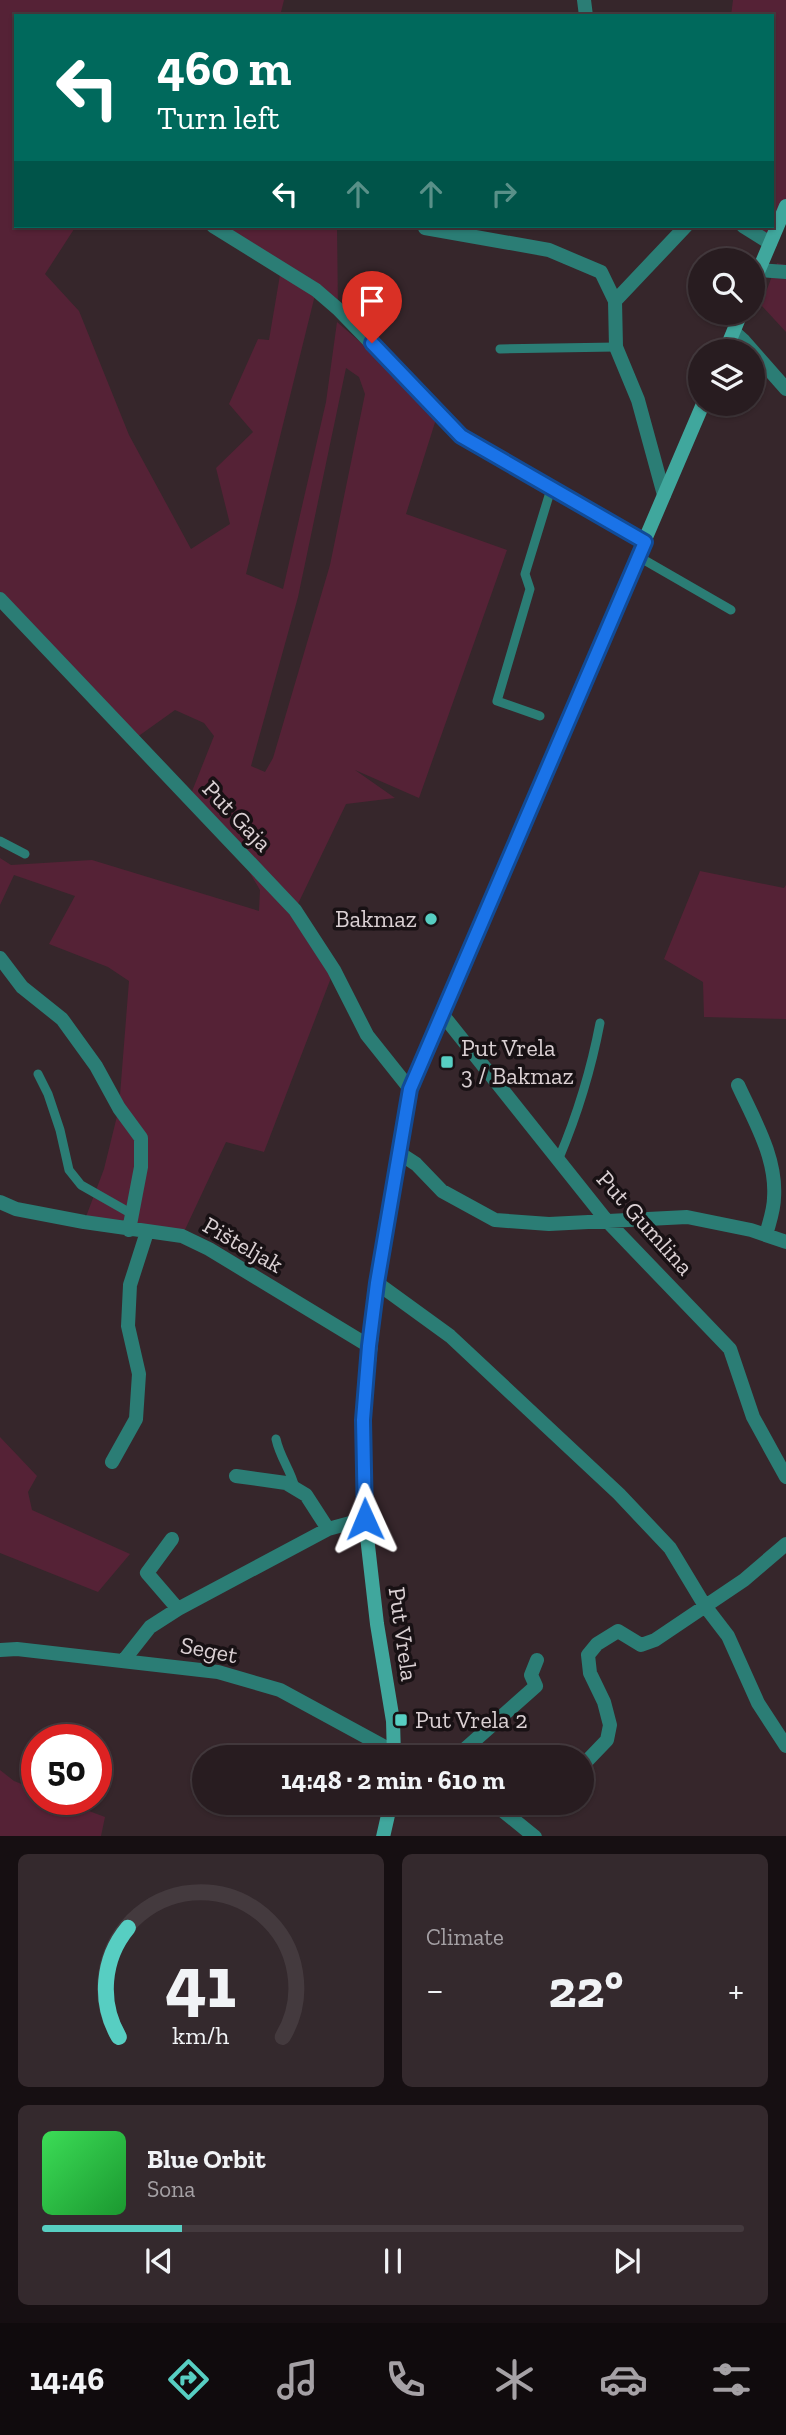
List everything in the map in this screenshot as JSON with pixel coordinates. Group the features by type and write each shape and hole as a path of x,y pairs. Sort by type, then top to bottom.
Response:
{"main road":[{"path":"765,255 786,206"},
{"path":"731,339 737,325"},
{"name":"Put Vrela","path":"394,1745 393,1721 377,1624 365,1519 363,1420 377,1283 410,1089 698,416"},
{"path":"384,1836 388,1815"}],"street":[{"path":"216,228 316,290 338,309 461,436 645,542"},
{"path":"425,228 549,250 601,272 615,301 616,346 638,400 664,495"},
{"path":"615,301 684,228"},
{"path":"746,228 770,243"},
{"path":"765,270 786,272"},
{"path":"734,332 786,389"},
{"name":"Put Gaja","path":"0,599 295,910 334,970 367,1035 410,1089"},
{"path":"0,958 22,987 62,1019 96,1066 119,1108 141,1138 141,1167 130,1230"},
{"name":"Put Gumlina","path":"442,1014 607,1221 730,1349 753,1417 786,1478"},
{"path":"738,1085 780,1180 765,1235"},
{"path":"399,1153 416,1164 442,1191 495,1220 549,1224 687,1217 786,1242"},
{"name":"Pišteljak","path":"0,1202 16,1209 182,1237 209,1249 369,1346"},
{"path":"112,1462 136,1419 139,1374 128,1326 130,1285 147,1232"},
{"path":"377,1283 450,1336 619,1494 670,1549 705,1606 728,1636 758,1703 786,1746"},
{"path":"236,1476 286,1483 295,1488 306,1495 328,1529"},
{"path":"124,1660 150,1627 178,1609 328,1529 365,1519"},
{"path":"172,1539 147,1573 178,1609"},
{"path":"594,1754 607,1740 610,1725 604,1702 590,1673 587,1655 597,1644 618,1632 640,1645 655,1640 744,1580 786,1544"},
{"name":"Seget","path":"0,1650 17,1649 218,1672 279,1690 378,1745"},
{"path":"470,1745 536,1686 531,1675 537,1660"},
{"path":"509,1815 535,1836"}],"lane":[{"path":"500,349 616,346"},
{"path":"541,716 497,701 530,589 526,574 551,489"},
{"path":"639,557 731,610"},
{"path":"0,841 25,853"},
{"path":"559,1158 578,1114 600,1023"},
{"path":"38,1074 60,1130 69,1170 82,1185 132,1213"},
{"path":"276,1439 279,1455 292,1472 295,1488"}],"shaded area":[{"path":"0,0 284,0 280,14 14,14 14,228 75,228 45,274 79,311 129,435 191,549 230,524 216,468 253,432 229,404 258,339 269,340 281,269 216,228 337,228 338,309 316,291 246,574 283,589 326,402 337,322 380,359 408,393 419,393 438,413 406,514 507,550 419,798 355,770 395,798 346,804 295,910 334,970 264,1152 226,1142 182,1236 84,1222 104,1169 119,1108 129,981 108,967 49,944 75,896 14,875 0,905 0,858 11,865 92,860 259,911 260,890 234,846 189,799 214,736 204,723 175,710 133,740 0,605","holes":["346,368 359,377 365,394 330,565 273,758 265,772 251,766 298,597"]},
{"path":"733,0 786,0 786,206 770,243 746,228 774,228 774,14 731,14"},
{"path":"777,263 786,265 786,332 765,309 765,294"},
{"path":"700,871 784,888 786,885 786,1019 704,1017 703,982 664,959"},
{"path":"0,1437 37,1476 28,1492 32,1510 130,1554 98,1592 0,1553"},
{"path":"0,1770 21,1784 21,1815 105,1817 101,1836 0,1836"}],"place":[{"name":"Bakmaz","path":"431,919"},
{"name":"Put Vrela 3 / Bakmaz","path":"447,1062"},
{"name":"Put Vrela 2","path":"401,1720"}],"route":[{"path":"365,1519 363,1420 369,1346 410,1089 645,542 461,436 372,343"}]}
